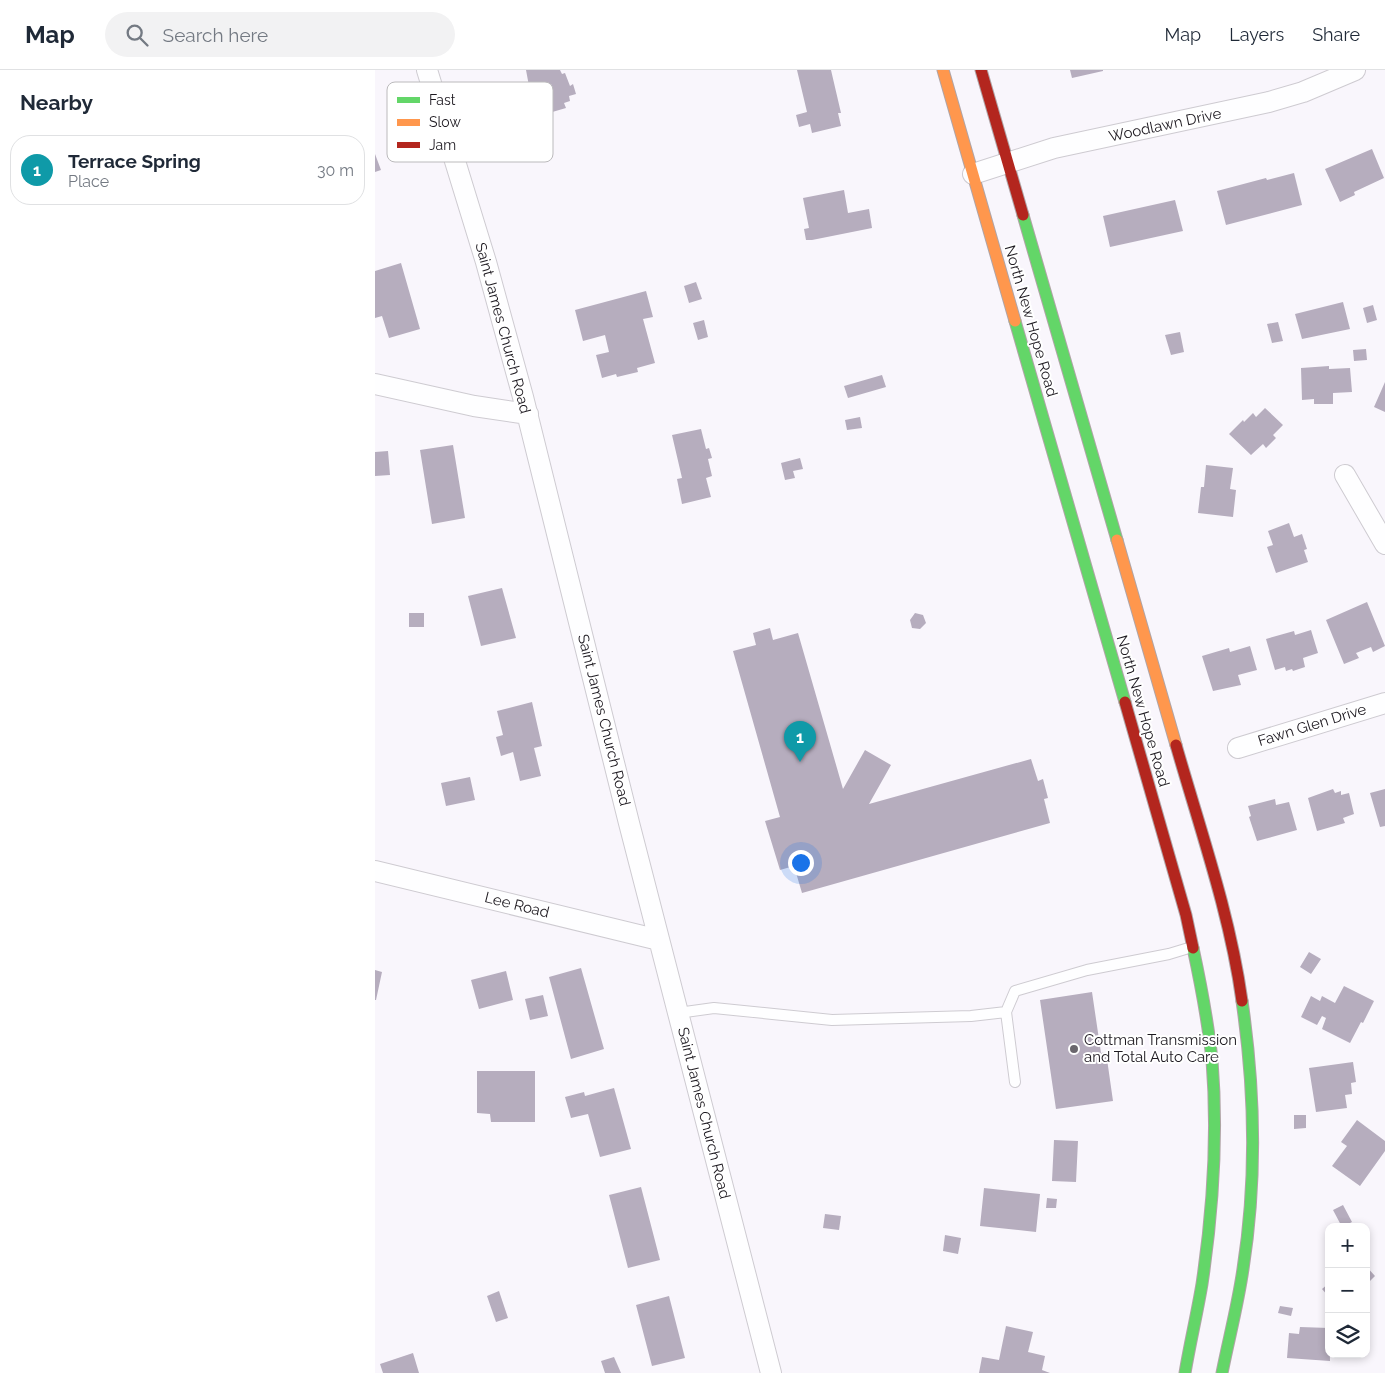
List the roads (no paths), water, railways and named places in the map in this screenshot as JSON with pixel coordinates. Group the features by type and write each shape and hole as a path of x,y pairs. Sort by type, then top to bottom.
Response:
{"main road":[{"name":"North New Hope Road","path":"943,70 1186,915 1203,995 1213,1078 1215,1162 1204,1269 1185,1373"},
{"name":"North New Hope Road","path":"981,70 1218,891 1238,974 1245,1013 1249,1057 1253,1141 1243,1269 1222,1373"}],"street":[{"name":"Saint James Church Road","path":"427,70 431,82"},
{"name":"Woodlawn Drive","path":"973,174 1055,148 1269,102 1303,92 1355,70"},
{"name":"Saint James Church Road","path":"455,162 486,262 528,414 659,940 771,1373"},
{"path":"375,384 474,406 528,414"},
{"path":"1345,475 1385,544"},
{"name":"Fawn Glen Drive","path":"1238,748 1385,703"},
{"name":"Lee Road","path":"375,871 659,940"}],"lane":[{"path":"1015,1082 1007,1012 1015,990 1087,970 1169,954 1193,946"},
{"path":"678,1013 714,1008 832,1020 971,1016 1007,1012"}],"place":[{"name":"Terrace Spring","path":"800,762"},
{"name":"Cottman Transmission and Total Auto Care","path":"1074,1049"}]}
